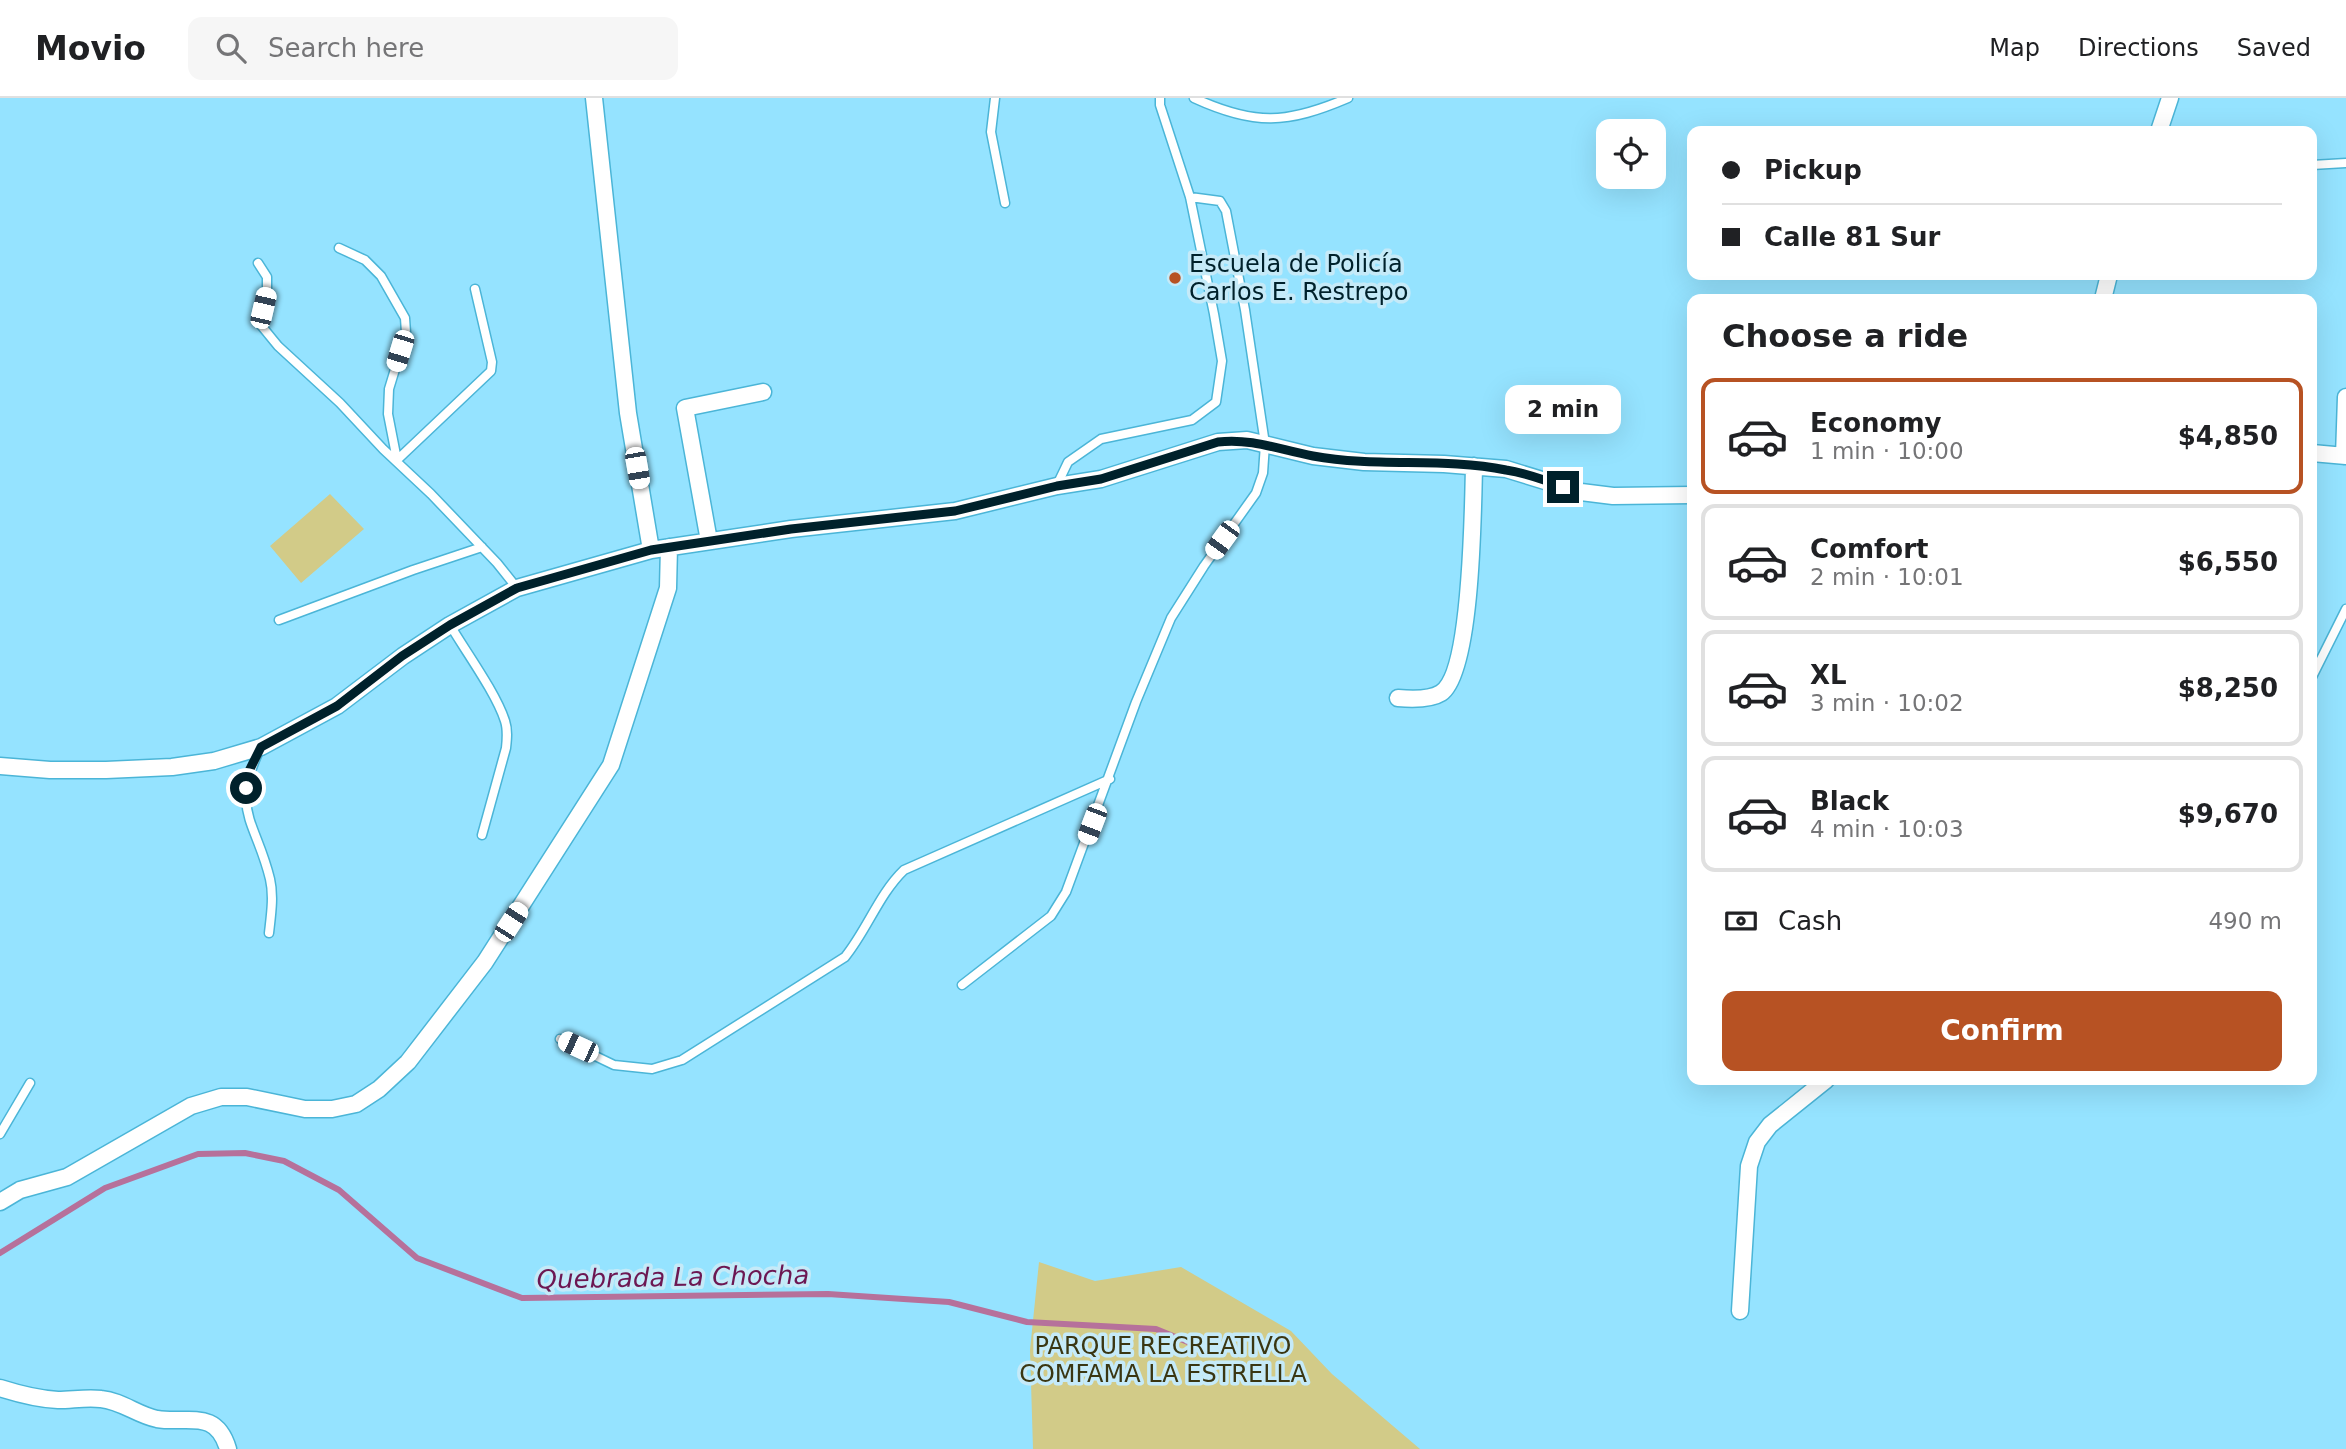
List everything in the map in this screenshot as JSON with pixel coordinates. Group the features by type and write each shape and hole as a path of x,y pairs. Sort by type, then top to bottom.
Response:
{"street":[{"path":"594,98 628,413 651,550"},
{"path":"2160,126 2170,98"},
{"path":"709,541 685,408 763,393"},
{"path":"2317,453 2345,456 2346,397"},
{"path":"0,766 50,770 172,767 214,761 261,747 337,706 402,656 450,625 517,588 651,550 791,529 955,511 1057,486 1101,479 1218,442 1247,440 1313,456 1364,462 1474,466 1506,470 1581,492 1613,496 1687,495"},
{"path":"1398,698 1423,698 1441,694 1453,679 1468,597 1474,466"},
{"path":"0,1202 20,1190 67,1177 191,1106 221,1097 247,1097 306,1108 332,1109 356,1104 379,1089 408,1062 485,962 611,765 668,588 669,547"},
{"path":"1740,1311 1749,1166 1757,1142 1770,1125 1820,1085"},
{"path":"0,1388 40,1399 101,1399 124,1404 140,1414 157,1419 206,1422 217,1426 228,1449"}],"lane":[{"path":"995,98 991,132 1005,203"},
{"path":"1057,486 1068,462 1101,439 1192,420 1216,402 1222,361 1190,197 1160,98"},
{"path":"1194,98 1219,109 1255,118 1289,118 1348,98"},
{"path":"2317,165 2346,163"},
{"path":"962,985 1051,916 1066,892 1110,779 1136,702 1171,618 1256,493 1263,473 1265,444 1245,310 1226,211 1220,201 1190,197"},
{"path":"340,248 365,260 381,276 405,318 406,332 389,389 388,414 397,460"},
{"path":"258,263 267,277 267,292 260,324 278,346 340,403 482,547 517,588"},
{"path":"397,460 491,371 492,362 475,289"},
{"path":"279,620 482,547"},
{"path":"2317,667 2346,609"},
{"path":"450,625 495,700 505,720 507,733 506,748 482,835"},
{"path":"261,747 249,771 245,806 270,878 272,891 269,933"},
{"path":"560,1039 614,1065 652,1069 682,1060 845,957 860,938 891,883 904,870 1110,779"},
{"path":"0,1134 30,1083"}],"green space":[{"path":"330,494 364,529 301,583 270,546"},
{"name":"PARQUE RECREATIVO COMFAMA LA ESTRELLA","path":"1039,1262 1095,1281 1181,1267 1291,1331 1332,1374 1420,1449 1033,1449 1030,1350"}],"waterway":[{"name":"Quebrada La Chocha","path":"0,1253 105,1188 198,1154 245,1153 284,1161 339,1190 417,1258 522,1298 828,1294 949,1302 1027,1322 1156,1329 1195,1345"}],"place":[{"name":"Escuela de Policía Carlos E. Restrepo","path":"1175,278"}],"route":[{"path":"246,788 249,771 261,747 337,706 402,656 450,625 517,588 651,550 791,529 955,511 1057,486 1101,479 1231,440 1247,440 1313,456 1364,462 1444,464 1506,470 1563,487"}]}
